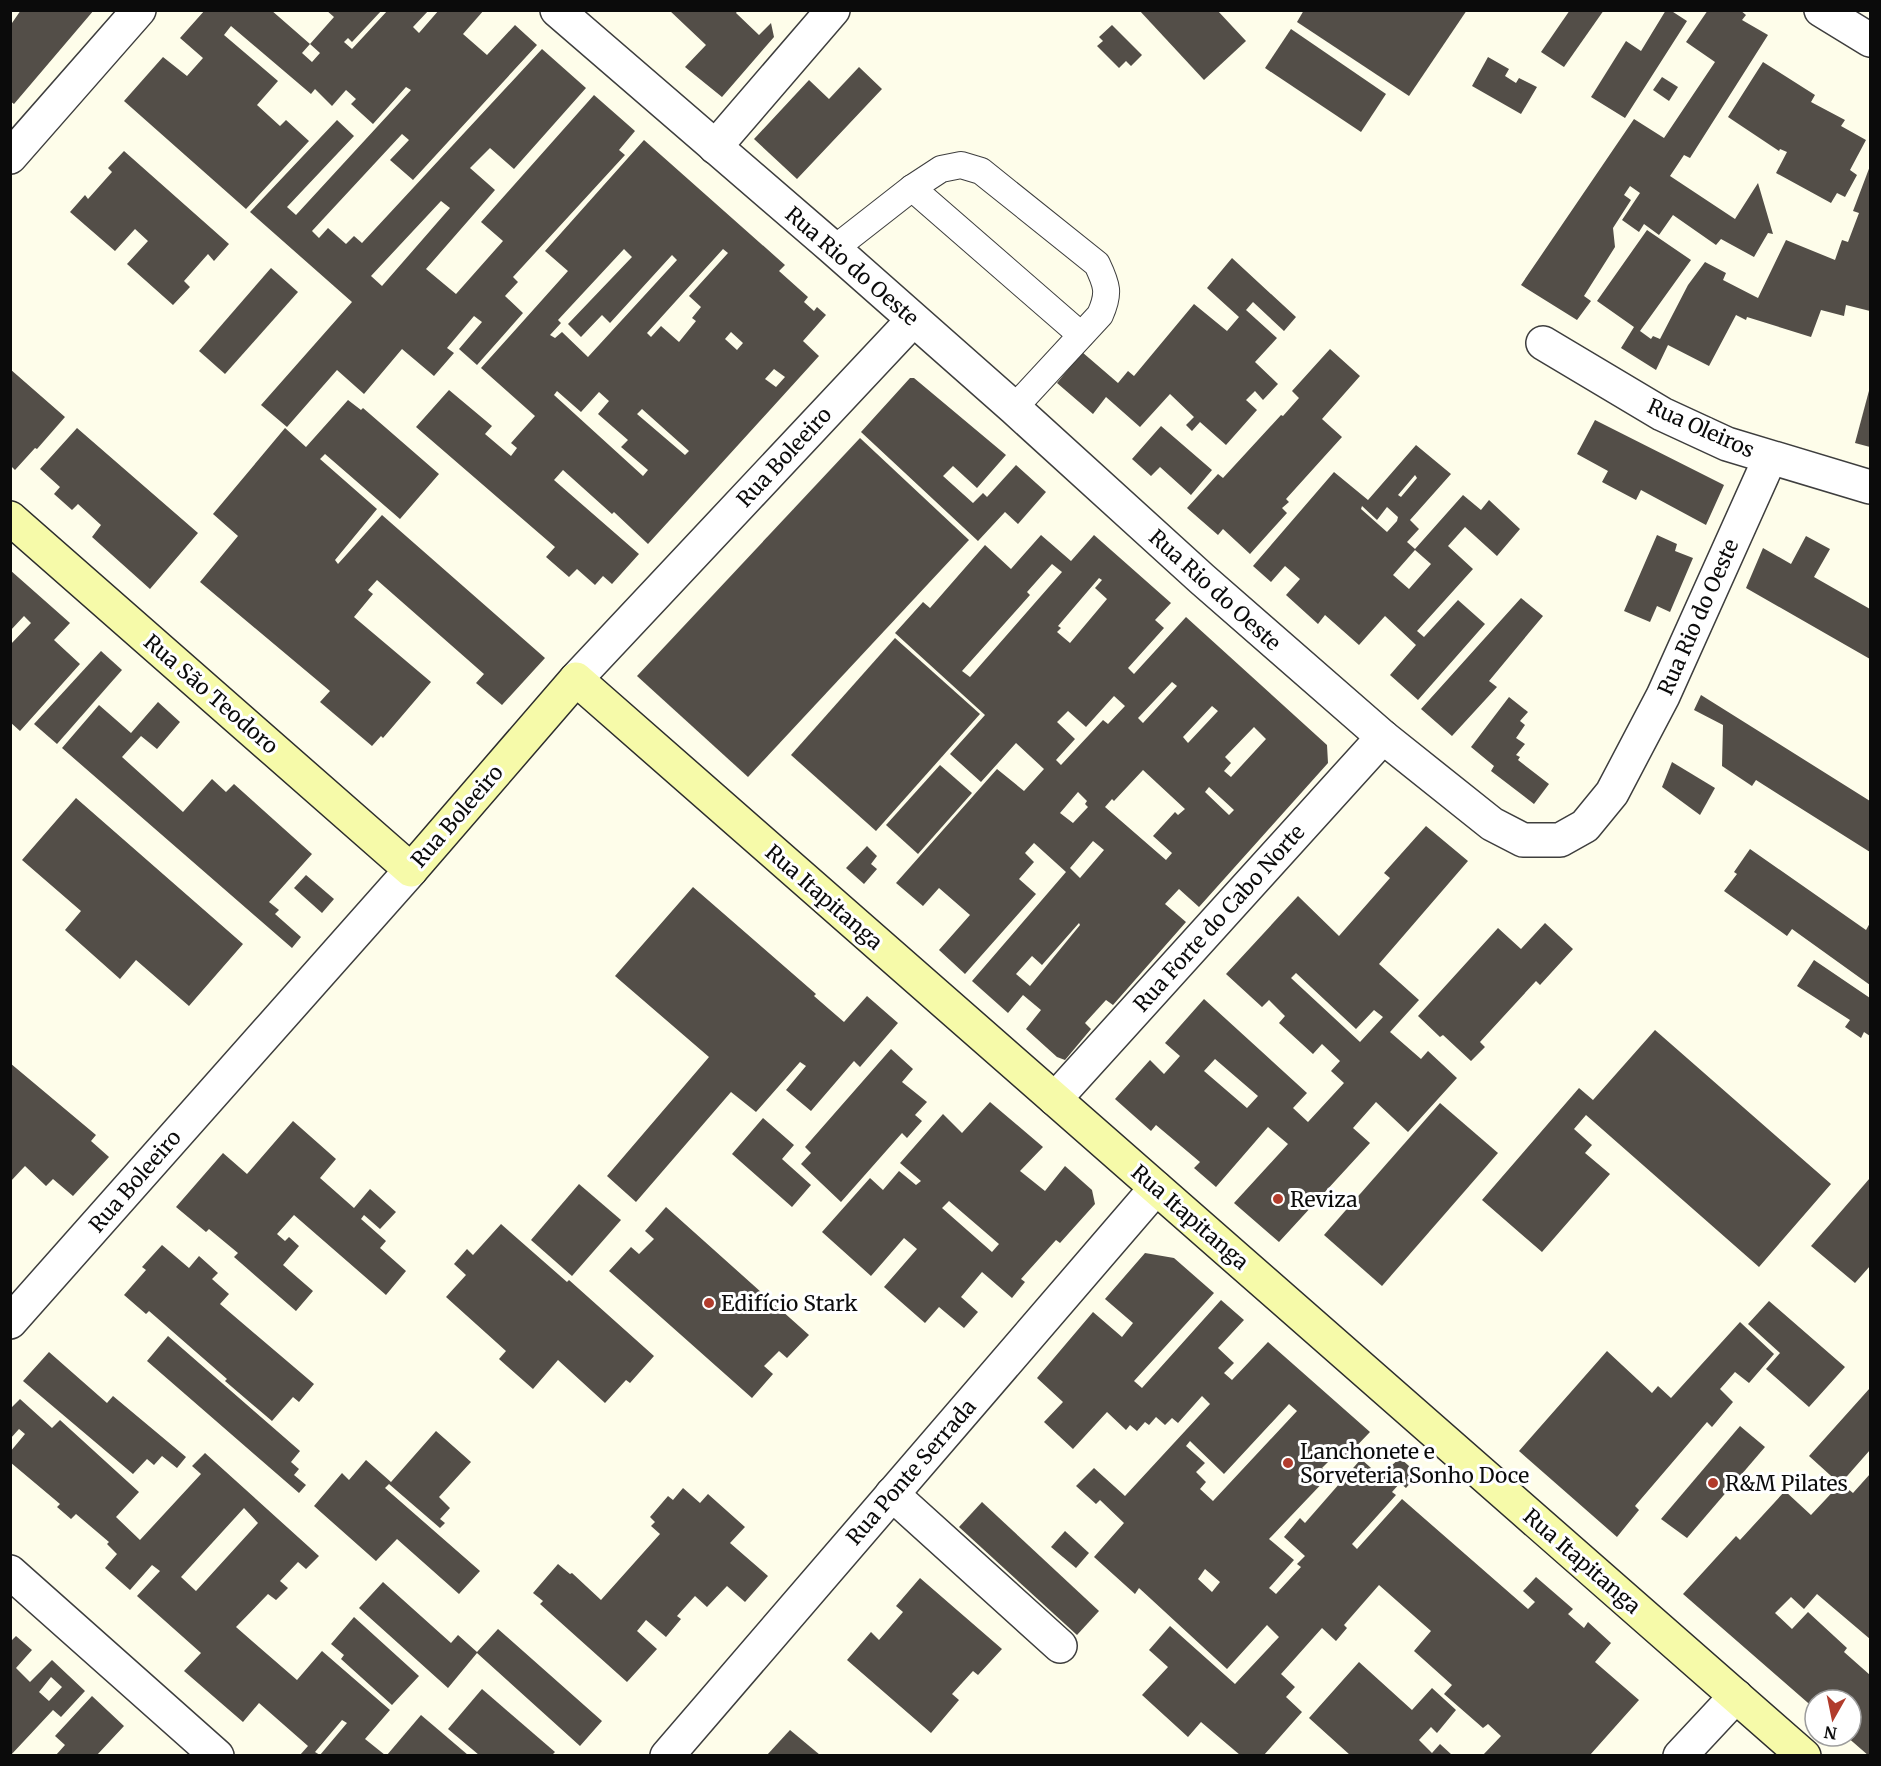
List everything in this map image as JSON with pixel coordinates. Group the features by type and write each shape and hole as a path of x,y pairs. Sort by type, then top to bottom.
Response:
{"main road":[{"name":"Rua São Teodoro","path":"10,518 411,870"},
{"name":"Rua Boleeiro","path":"411,870 576,679"},
{"name":"Rua Itapitanga","path":"576,679 1804,1755"}],"street":[{"path":"10,156 139,10"},
{"name":"Rua Rio do Oeste","path":"557,10 834,249 1202,579 1383,736 1492,824 1523,840 1560,840 1585,826 1612,793 1658,706 1770,458"},
{"path":"715,147 833,10"},
{"path":"1821,10 1870,40"},
{"name":"Rua Boleeiro","path":"576,679 913,320"},
{"name":"Rua Oleiros","path":"1543,343 1662,414 1726,444 1870,488"},
{"name":"Rua Forte do Cabo Norte","path":"1054,1099 1383,736"},
{"name":"Rua Boleeiro","path":"10,1322 411,870"},
{"name":"Rua Ponte Serrada","path":"667,1755 1156,1188"},
{"path":"892,1494 1060,1646"},
{"path":"10,1572 217,1755"},
{"path":"1680,1755 1736,1696"}],"lane":[{"path":"834,249 912,188 941,169 961,165 981,171 1097,264 1106,282 1107,299 1101,315 1014,408"},
{"path":"912,188 1081,335"}],"building":[{"path":"21,10 94,10 14,104 10,101 10,21 12,23"},
{"path":"205,10 271,10 310,44 334,17 326,10 382,10 352,42 348,38 344,42 352,49 388,10 429,10 413,27 419,33 439,10 484,10 463,34 487,55 515,25 537,45 413,180 390,160 409,140 402,134 312,231 319,238 328,228 346,244 354,236 362,243 542,49 586,88 514,169 490,148 470,168 495,190 426,269 456,294 503,241 481,222 594,95 635,131 619,150 625,155 513,277 518,282 505,296 523,313 477,365 459,349 482,322 474,316 447,348 454,353 434,376 402,349 364,394 337,370 287,427 261,405 352,302 250,212 337,120 354,136 287,207 296,215 411,90 406,87 373,124 351,104 356,99 346,90 332,106 315,89 311,94 231,26 224,35 278,81 257,105 280,126 286,120 309,141 246,209 124,101 163,57 187,76 203,58 180,38","holes":["310,44 320,53 312,62 302,53","441,201 450,208 382,286 371,276"]},
{"path":"669,10 738,10 736,13 759,35 771,23 774,37 722,97 685,67 706,45"},
{"path":"1139,10 1217,10 1246,41 1204,80"},
{"path":"1304,10 1467,10 1409,96 1297,22"},
{"path":"1570,10 1604,10 1564,67 1541,52"},
{"path":"1666,10 1670,10 1687,21 1625,118 1591,97 1626,41 1641,51"},
{"path":"1708,10 1740,10 1746,15 1742,20 1768,35 1690,158 1684,155 1670,176 1735,219 1758,183 1773,234 1768,233 1754,257 1721,239 1716,245 1673,215 1659,235 1644,224 1639,232 1622,220 1640,193 1630,186 1624,195 1631,200 1613,228 1615,247 1584,296 1591,301 1577,320 1521,285 1634,119 1664,138 1715,62 1686,42"},
{"path":"1112,25 1142,55 1131,66 1126,61 1119,68 1097,46 1103,41 1099,37"},
{"path":"1291,29 1386,94 1361,132 1265,68"},
{"path":"1488,57 1509,69 1505,76 1516,83 1519,78 1537,87 1521,114 1472,86"},
{"path":"1763,62 1815,95 1811,102 1845,120 1841,126 1866,140 1850,170 1857,175 1845,197 1837,193 1831,203 1776,173 1787,152 1780,149 1779,151 1728,117"},
{"path":"859,67 882,89 797,179 754,139 809,80 829,99"},
{"path":"1662,77 1678,87 1669,101 1653,90"},
{"path":"644,140 785,265 779,271 808,297 804,302 814,311 817,307 826,315 803,341 819,356 648,544 614,512 612,514 563,470 554,480 639,554 612,584 603,576 595,585 577,569 569,577 546,557 555,547 416,427 449,390 492,426 485,434 511,456 517,448 511,443 535,416 481,368 568,271 545,251","holes":["624,249 632,257 568,324 581,337 602,315 610,323 672,255 677,260 588,357 562,332 555,338 550,335 561,323 558,320","723,249 728,253 689,296 701,307 692,318 696,321 679,342 661,326 651,337 647,333","731,332 743,343 737,350 725,339","774,369 785,377 776,387 765,379","557,391 581,412 599,392 609,401 598,414 628,440 621,447 648,470 643,476 554,395","642,409 689,451 685,455 637,414"]},
{"path":"124,151 229,244 214,261 208,254 184,281 190,287 173,305 127,264 148,241 135,229 115,251 70,212 85,195 88,199 112,172 108,168"},
{"path":"1870,166 1870,311 1846,305 1844,316 1821,310 1811,337 1747,317 1746,320 1736,315 1709,366 1668,345 1656,370 1621,348 1634,327 1597,301 1647,230 1691,260 1640,331 1651,339 1653,336 1660,339 1688,285 1705,262 1726,273 1723,280 1758,298 1786,240 1835,260 1842,240 1848,242 1859,213 1853,211"},
{"path":"1232,258 1296,317 1284,331 1253,302 1246,310 1277,338 1255,362 1278,384 1263,400 1255,391 1246,400 1257,410 1226,445 1200,422 1192,431 1186,425 1194,417 1170,394 1140,427 1106,397 1093,414 1057,383 1082,352 1118,383 1128,371 1134,376 1194,304 1227,331 1239,317 1207,288"},
{"path":"271,268 298,292 225,374 199,351"},
{"path":"1330,349 1360,376 1322,419 1342,437 1286,499 1289,502 1282,508 1287,513 1250,554 1223,529 1218,535 1187,508 1218,474 1223,478 1281,415 1283,416 1299,398 1292,391"},
{"path":"10,369 65,417 15,470 10,465"},
{"path":"910,378 914,378 1006,455 977,488 953,466 943,476 973,503 983,493 987,497 1016,465 1046,492 1018,524 1005,512 978,541 861,432"},
{"path":"1870,387 1870,447 1855,443"},
{"path":"348,400 361,410 363,408 439,474 400,519 325,454 320,459 377,509 335,560 338,564 382,515 545,658 502,705 476,683 484,674 377,580 368,590 373,594 354,617 431,682 383,738 381,736 372,746 320,702 330,691 200,582 238,536 213,514 285,428 306,447"},
{"path":"1595,420 1724,485 1706,525 1641,490 1636,500 1602,482 1608,471 1577,454"},
{"path":"1161,426 1212,470 1191,495 1160,467 1151,476 1132,459"},
{"path":"77,428 198,533 150,589 92,537 101,525 78,504 72,510 54,494 60,487 40,469"},
{"path":"860,438 969,540 748,777 637,676"},
{"path":"1416,445 1451,474 1410,520 1419,529 1407,542 1415,549 1463,495 1481,510 1489,500 1520,529 1497,556 1465,527 1448,546 1473,569 1417,631 1424,637 1458,600 1485,624 1418,700 1390,675 1416,645 1385,616 1359,645 1325,615 1318,624 1286,595 1300,579 1285,566 1271,582 1253,566 1334,472 1368,500","holes":["1415,475 1417,478 1401,497 1398,495","1362,506 1377,520 1387,507 1398,517 1397,521 1387,532 1361,509","1415,550 1431,564 1409,589 1393,575"]},
{"path":"1041,535 1071,561 1094,535 1171,603 1155,620 1164,628 1128,668 1134,674 1186,617 1327,745 1328,763 1199,907 1179,889 1165,904 1186,922 1113,1005 1106,1000 1085,1023 1091,1029 1065,1060 1057,1057 1026,1029 1041,1010 1023,995 1008,1013 972,981 1066,872 1034,843 1025,853 1034,862 1019,879 1036,894 965,974 939,950 970,915 939,888 923,906 896,883 997,769 1024,791 1044,769 1016,743 981,782 950,754 985,715 895,633 923,602 930,608 985,545 1011,569","holes":["1052,564 1062,572 970,677 962,671 1030,595 1027,592","1099,578 1102,580 1095,588 1107,599 1070,643 1057,632 1061,628 1058,626","1172,682 1177,686 1143,723 1138,718","1114,696 1125,706 1108,724 1103,720 1061,765 1056,760 1075,739 1057,722 1068,711 1086,727","1212,706 1218,711 1188,743 1183,737","1254,727 1266,739 1231,777 1224,771 1231,763 1225,757","1143,770 1185,809 1178,815 1175,812 1153,836 1172,853 1166,860 1105,807 1112,799 1114,801","1209,787 1234,810 1229,815 1205,792","1078,792 1087,801 1085,804 1088,807 1073,823 1060,813","1093,841 1104,850 1080,878 1070,868","1079,923 1080,925 1030,986 1016,974 1032,956 1042,965"]},
{"path":"1657,535 1677,544 1675,551 1693,558 1670,612 1657,606 1650,622 1624,611"},
{"path":"1806,536 1830,549 1814,577 1870,609 1870,659 1746,588 1763,548 1791,564"},
{"path":"10,570 70,623 54,640 80,664 20,731 10,722 10,645 31,623 24,616 10,631"},
{"path":"1521,598 1543,616 1489,681 1497,687 1452,736 1421,709"},
{"path":"895,638 980,714 876,831 791,755"},
{"path":"101,651 122,670 57,744 34,724"},
{"path":"1701,695 1870,801 1870,852 1756,780 1752,786 1722,766 1723,725 1694,710"},
{"path":"1509,697 1528,712 1520,721 1525,725 1516,738 1525,744 1516,755 1520,757 1518,760 1549,784 1534,804 1491,771 1494,766 1471,747"},
{"path":"158,702 180,722 157,749 141,736 122,757 183,812 212,779 226,792 234,784 312,854 269,902 279,910 275,914 301,937 292,948 62,748 99,705 131,733"},
{"path":"1672,762 1715,788 1700,815 1662,787"},
{"path":"940,765 972,793 918,854 886,825"},
{"path":"76,798 243,944 189,1006 136,960 120,979 65,930 81,911 22,860"},
{"path":"1426,826 1468,861 1379,964 1419,1000 1390,1032 1421,1059 1428,1051 1457,1078 1408,1132 1376,1102 1353,1128 1370,1143 1279,1242 1234,1203 1288,1144 1268,1127 1216,1187 1194,1168 1200,1162 1156,1125 1151,1131 1115,1099 1150,1060 1164,1074 1180,1056 1165,1043 1204,999 1307,1093 1293,1108 1308,1122 1344,1083 1331,1071 1340,1061 1322,1044 1313,1054 1279,1023 1285,1016 1269,1000 1262,1007 1226,974 1298,896 1339,936 1390,878 1384,873","holes":["1296,973 1356,1029 1374,1010 1383,1017 1360,1042 1291,978","1215,1059 1258,1096 1247,1108 1204,1071"]},
{"path":"867,846 877,856 871,864 877,869 864,884 846,868"},
{"path":"1750,849 1866,930 1870,923 1870,985 1792,929 1787,936 1724,891 1737,874 1734,872"},
{"path":"306,875 334,899 322,913 294,888"},
{"path":"693,887 816,994 814,996 844,1022 867,996 898,1023 860,1067 854,1061 811,1111 786,1090 806,1066 800,1062 756,1112 731,1092 636,1202 607,1176 709,1057 615,976"},
{"path":"1545,923 1573,949 1540,985 1536,981 1480,1042 1485,1047 1471,1061 1418,1016 1498,928 1521,949"},
{"path":"1814,960 1870,998 1870,1036 1864,1032 1861,1038 1845,1027 1850,1020 1797,986"},
{"path":"1655,1030 1831,1184 1759,1267 1586,1115 1574,1129 1592,1145 1585,1153 1610,1174 1542,1252 1482,1200 1579,1088 1593,1100"},
{"path":"891,1049 913,1069 902,1082 927,1102 915,1115 922,1121 907,1138 902,1133 841,1202 801,1164 811,1153 805,1147"},
{"path":"10,1063 96,1135 91,1141 109,1157 73,1196 53,1179 46,1186 25,1166 10,1182"},
{"path":"990,1102 1043,1147 1020,1171 1045,1191 1065,1166 1092,1190 1095,1204 1060,1243 1056,1240 1021,1279 1025,1282 1012,1298 982,1272 961,1297 978,1312 964,1328 939,1307 925,1323 884,1287 917,1249 904,1238 871,1276 822,1232 870,1178 883,1190 899,1171 916,1185 921,1181 900,1163 943,1114 962,1133","holes":["949,1201 999,1244 992,1252 942,1208"]},
{"path":"1440,1103 1498,1153 1382,1286 1324,1235"},
{"path":"763,1118 794,1145 782,1159 811,1185 792,1207 732,1154"},
{"path":"293,1121 336,1159 320,1178 354,1208 370,1189 396,1212 380,1229 364,1215 361,1219 386,1241 380,1248 406,1271 386,1295 294,1215 277,1234 285,1241 289,1237 299,1246 283,1265 313,1291 296,1311 234,1257 238,1253 209,1229 206,1232 176,1207 223,1153 247,1174"},
{"path":"1870,1178 1870,1266 1855,1283 1811,1246"},
{"path":"579,1184 621,1220 572,1276 531,1240"},
{"name":"Edifício Stark","path":"666,1207 809,1335 787,1358 779,1351 764,1366 773,1374 752,1398 609,1271 631,1247 639,1254 654,1239 645,1231"},
{"path":"501,1224 567,1282 569,1280 654,1356 630,1383 626,1380 605,1403 558,1360 533,1389 499,1359 506,1351 446,1297 466,1275 454,1264 467,1249 473,1255"},
{"path":"162,1245 189,1268 199,1256 218,1273 212,1279 229,1294 220,1304 314,1384 299,1402 293,1397 272,1421 149,1311 146,1314 124,1295 146,1270 142,1267"},
{"path":"1145,1253 1174,1258 1214,1293 1134,1381 1142,1388 1221,1300 1244,1320 1218,1348 1234,1363 1224,1373 1232,1380 1268,1342 1370,1432 1345,1458 1338,1452 1322,1468 1330,1475 1269,1539 1294,1560 1269,1588 1276,1594 1301,1567 1297,1564 1305,1556 1284,1537 1300,1518 1305,1523 1361,1459 1380,1476 1400,1458 1418,1474 1406,1488 1400,1483 1392,1492 1396,1495 1352,1544 1357,1549 1402,1499 1528,1609 1535,1602 1523,1591 1536,1577 1573,1609 1568,1614 1584,1628 1588,1622 1611,1643 1595,1662 1639,1700 1590,1755 1483,1755 1501,1736 1488,1724 1483,1728 1444,1694 1452,1685 1414,1651 1431,1631 1379,1585 1344,1625 1347,1628 1336,1641 1322,1628 1281,1674 1295,1687 1286,1697 1302,1712 1264,1755 1240,1755 1201,1722 1188,1737 1142,1695 1168,1667 1149,1650 1170,1626 1235,1684 1279,1637 1267,1625 1227,1669 1139,1588 1135,1594 1094,1557 1124,1523 1100,1500 1096,1504 1076,1486 1094,1468 1125,1496 1210,1404 1202,1396 1178,1423 1172,1418 1165,1425 1156,1417 1149,1425 1145,1422 1137,1431 1130,1425 1126,1430 1107,1412 1073,1449 1044,1422 1063,1402 1037,1378 1093,1312 1122,1337 1133,1323 1105,1299","holes":["1289,1404 1297,1411 1213,1501 1200,1489 1206,1482 1196,1472 1205,1463 1186,1446 1190,1441 1224,1474","1205,1569 1220,1582 1212,1592 1198,1579"]},
{"path":"1769,1301 1845,1367 1809,1407 1766,1369 1780,1353 1748,1324"},
{"path":"1740,1322 1774,1354 1749,1383 1735,1372 1720,1389 1733,1402 1712,1427 1707,1422 1635,1506 1639,1510 1617,1537 1519,1451 1607,1351 1652,1393 1658,1386 1671,1398"},
{"path":"168,1336 300,1451 291,1462 299,1469 294,1475 306,1485 299,1493 147,1361"},
{"path":"49,1352 107,1403 113,1396 186,1457 177,1468 162,1456 154,1465 147,1459 133,1474 23,1381"},
{"path":"1870,1388 1870,1450 1841,1483 1853,1493 1870,1474 1870,1639 1817,1594 1804,1609 1791,1597 1775,1613 1792,1629 1808,1612 1847,1648 1844,1652 1870,1675 1869,1756 1860,1748 1863,1748 1863,1688 1803,1688 1803,1699 1683,1594 1736,1536 1740,1540 1785,1491 1811,1515 1840,1484 1809,1456"},
{"path":"20,1399 52,1428 60,1420 139,1492 116,1517 140,1540 201,1474 192,1466 205,1453 319,1556 306,1569 298,1562 280,1581 288,1588 276,1600 268,1594 236,1627 297,1680 322,1651 390,1710 365,1739 385,1755 320,1755 300,1755 308,1746 259,1703 243,1722 184,1671 201,1653 137,1596 160,1571 152,1565 130,1590 105,1568 117,1554 107,1544 109,1542 76,1514 71,1519 57,1507 60,1504 10,1462 10,1452 25,1434 19,1429 10,1439 10,1409","holes":["244,1508 258,1523 196,1591 181,1577","342,1720 347,1723 320,1755 315,1752"]},
{"name":"R&M Pilates","path":"1740,1426 1765,1447 1687,1538 1661,1519"},
{"path":"436,1431 471,1462 439,1497 450,1508 440,1519 445,1523 440,1528 389,1484 385,1488 480,1571 459,1594 397,1539 376,1561 314,1506 342,1473 349,1480 366,1460 391,1482"},
{"path":"683,1488 700,1503 708,1494 745,1527 730,1543 768,1576 745,1602 727,1586 707,1607 695,1596 677,1616 681,1619 666,1637 646,1620 637,1631 657,1649 627,1682 540,1604 543,1601 533,1593 558,1564 570,1574 572,1573 601,1600 660,1534 651,1526 655,1522 650,1517 668,1496 673,1500"},
{"path":"982,1502 1099,1611 1077,1635 959,1527"},
{"path":"1065,1531 1089,1553 1076,1568 1051,1547"},
{"path":"920,1578 1002,1649 978,1675 973,1671 952,1694 959,1700 931,1733 847,1660 871,1632 879,1640 903,1612 896,1606"},
{"path":"383,1582 451,1643 458,1635 477,1652 498,1629 602,1721 580,1746 477,1653 448,1688 359,1608"},
{"path":"354,1617 419,1676 392,1705 341,1659 344,1655 331,1644"},
{"path":"16,1636 32,1650 16,1668 30,1682 52,1660 85,1691 61,1717 53,1710 10,1756 10,1642","holes":["51,1677 62,1687 49,1701 39,1692"]},
{"path":"1359,1662 1412,1710 1432,1688 1456,1710 1437,1733 1431,1727 1419,1740 1432,1753 1440,1744 1452,1755 1350,1755 1309,1718"},
{"path":"482,1689 555,1752 552,1755 479,1755 448,1729"},
{"path":"92,1696 124,1726 97,1755 56,1755 65,1745 55,1736"},
{"path":"421,1715 468,1755 387,1755"},
{"path":"790,1730 820,1755 767,1755"}],"place":[{"name":"Reviza","path":"1278,1199"},
{"name":"Edifício Stark","path":"709,1303"},
{"name":"Lanchonete e Sorveteria Sonho Doce","path":"1288,1463"},
{"name":"R&M Pilates","path":"1713,1483"}]}
